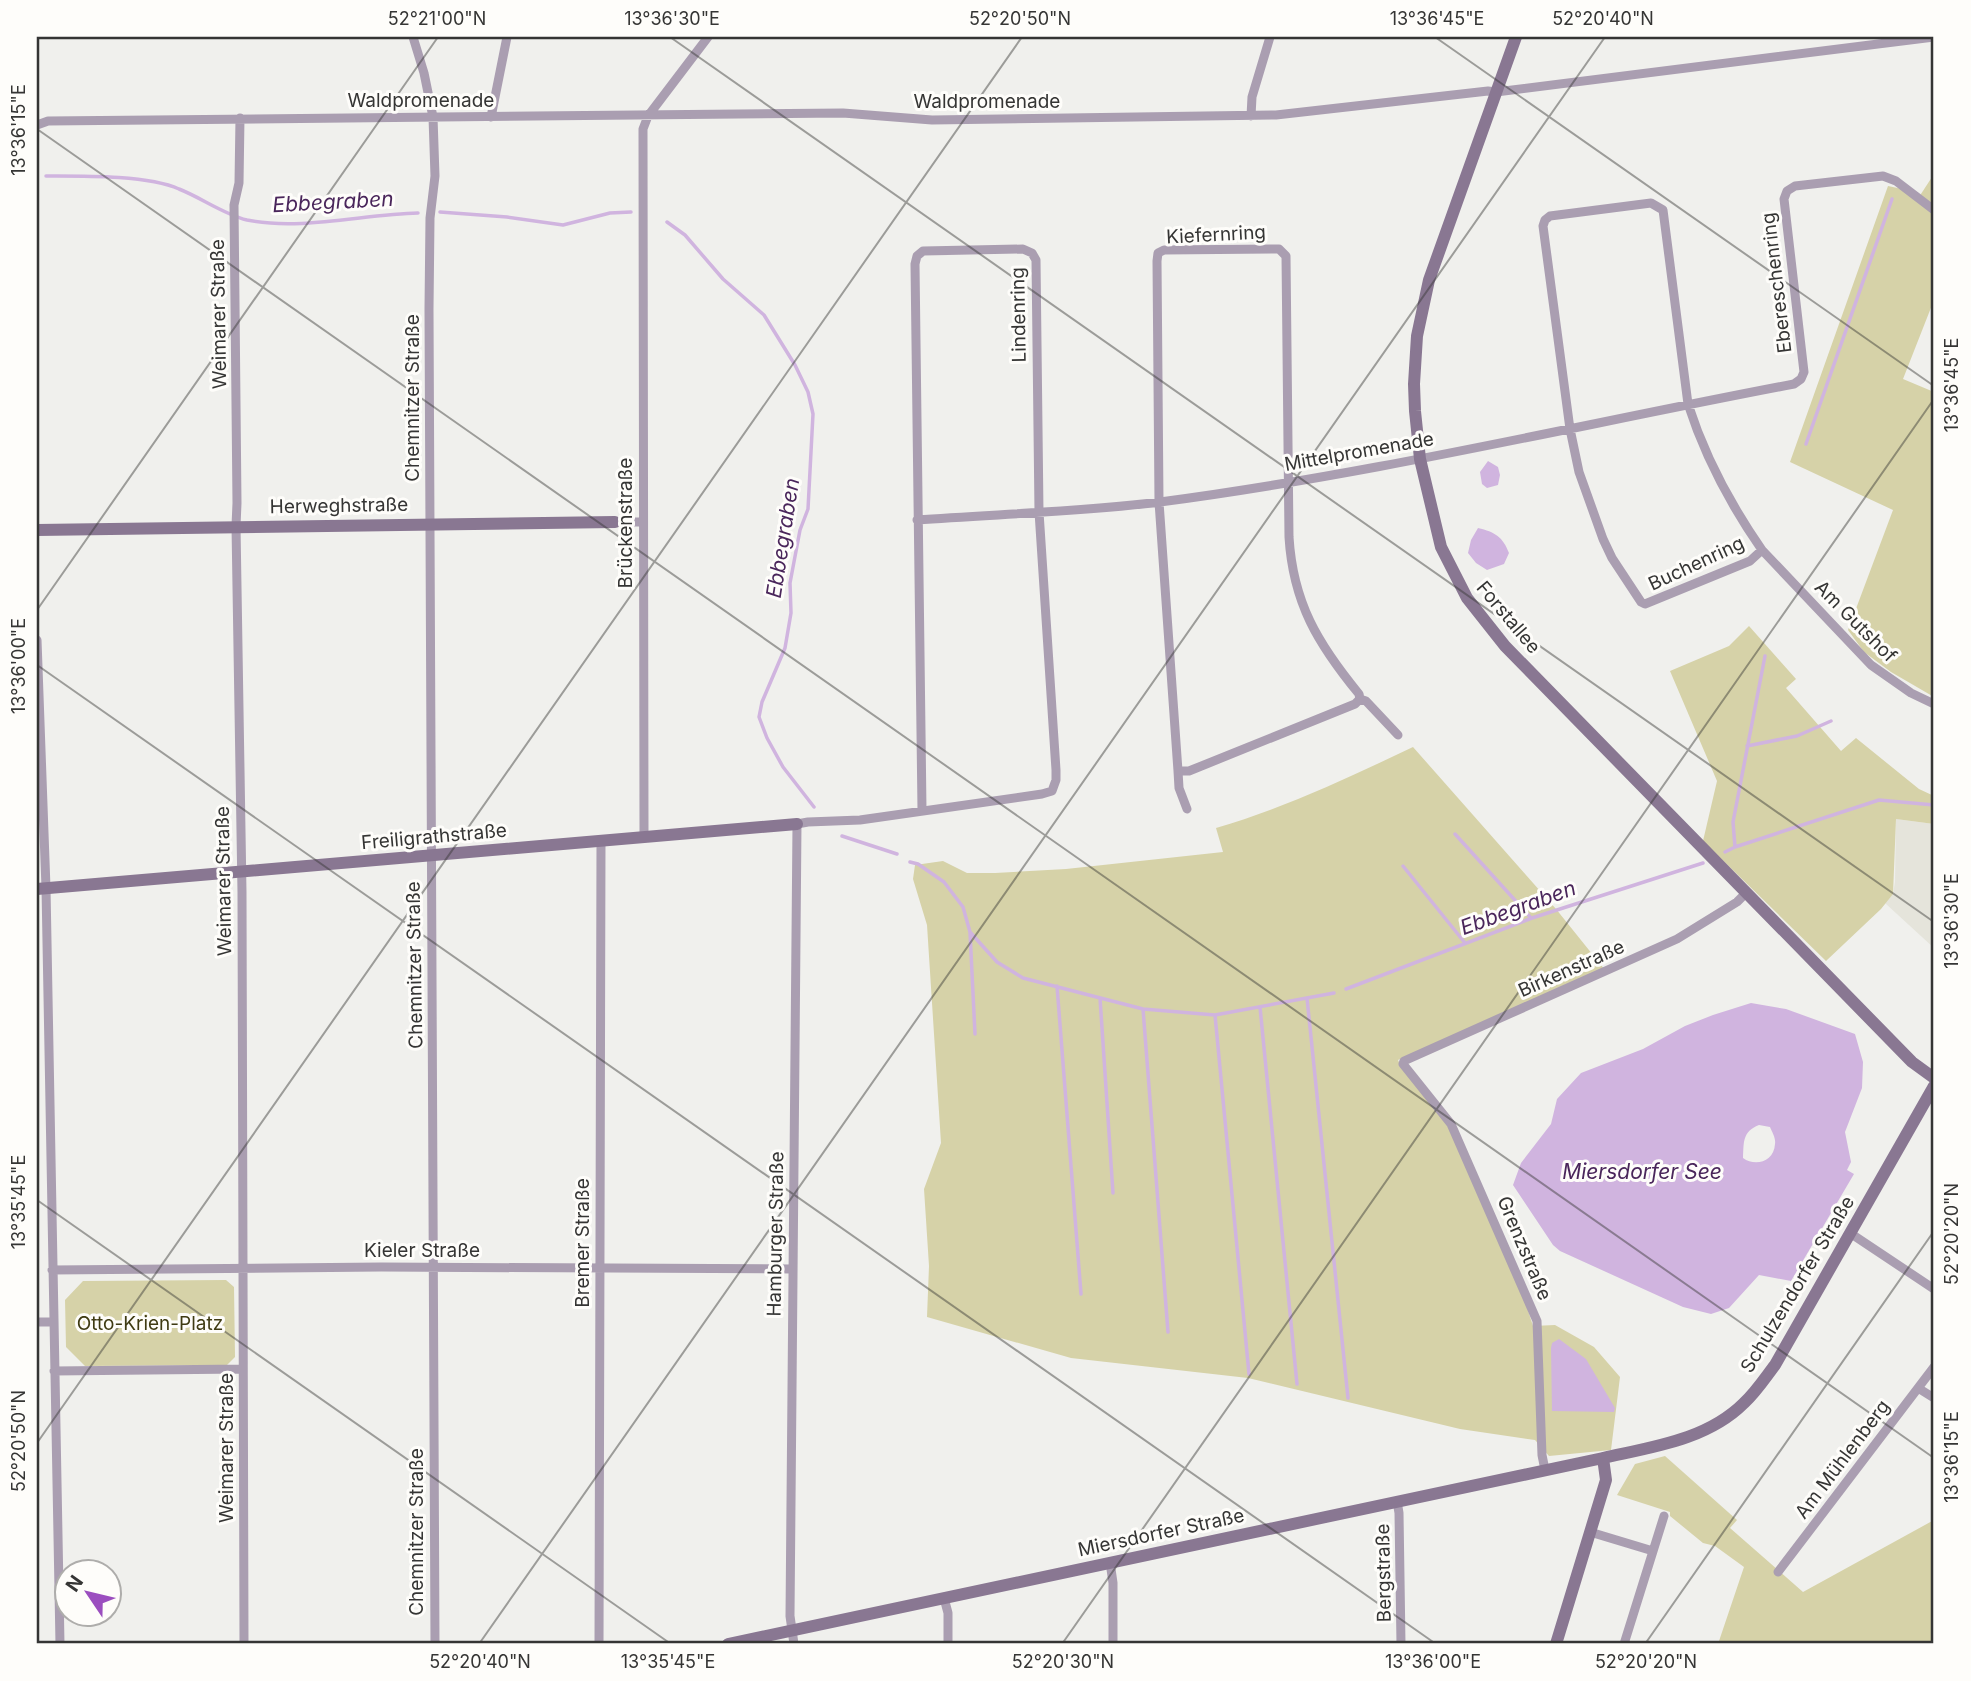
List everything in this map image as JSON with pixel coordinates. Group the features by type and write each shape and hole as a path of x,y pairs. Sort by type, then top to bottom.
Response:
{"street":[{"name":"Chemnitzer Straße","path":"413,37 433,117 435,176 430,218 429,523 435,1644"},
{"path":"491,117 507,37"},
{"path":"648,116 708,37"},
{"path":"1251,116 1252,97 1270,37"},
{"name":"Forstallee","path":"1516,37 1432,269 1417,335 1414,384 1420,459 1441,547 1457,583 1505,646 1912,1062 1934,1078"},
{"name":"Waldpromenade","path":"37,125 48,121 240,118 845,113 932,120 1282,115 1496,92 1888,40 1934,37"},
{"name":"Brückenstraße","path":"644,837 643,129 648,116"},
{"name":"Weimarer Straße","path":"240,118 239,183 234,205 234,227 244,1268 244,1644"},
{"name":"Ebereschenring","path":"1801,379 1804,372 1784,199 1787,191 1795,186 1883,176 1896,181 1934,210"},
{"name":"Buchenring","path":"1651,203 1662,210 1688,404 1720,485 1762,550 1750,561 1646,604 1641,601 1603,539 1586,494 1570,429 1543,226 1546,218 1550,216 1651,203"},
{"name":"Lindenring","path":"834,822 1042,794 1052,791 1056,780 1039,512 1036,260 1032,253 1023,249 923,251 917,256 915,264 922,810"},
{"name":"Kiefernring","path":"1187,809 1179,788 1159,502 1157,261 1158,253 1164,250 1279,249 1286,256 1289,548 1301,600 1325,650 1360,699 1366,701 1398,735"},
{"name":"Mittelpromenade","path":"917,520 1159,502 1420,459 1794,384 1801,379"},
{"name":"Herweghstraße","path":"37,530 642,522"},
{"name":"Am Gutshof","path":"1762,550 1865,660 1887,678 1934,704"},
{"path":"37,640 44,1099 52,1270 60,1644"},
{"path":"1178,771 1189,771 1251,747 1355,704 1360,699"},
{"name":"Freiligrathstraße","path":"41,888 808,822 834,822"},
{"name":"Hamburger Straße","path":"794,1644 790,1616 797,824"},
{"name":"Bremer Straße","path":"599,1644 601,841"},
{"name":"Birkenstraße","path":"1403,1064 1404,1061 1677,939 1737,902 1746,893"},
{"name":"Grenzstraße","path":"1403,1064 1451,1124 1537,1321 1542,1455 1545,1470"},
{"name":"Schulzendorfer Straße","path":"1603,1458 1698,1433 1721,1421 1745,1403 1784,1350 1934,1086"},
{"path":"1850,1233 1934,1289"},
{"name":"Kieler Straße","path":"52,1270 433,1267 792,1269"},
{"path":"37,1322 53,1322"},
{"name":"Am Mühlenberg","path":"1778,1572 1934,1367"},
{"path":"54,1371 243,1369"},
{"path":"1918,1388 1934,1398"},
{"path":"1556,1644 1606,1480 1603,1458"},
{"name":"Miersdorfer Straße","path":"728,1644 1603,1458"},
{"name":"Bergstraße","path":"1397,1501 1401,1644"},
{"path":"1624,1644 1664,1516"},
{"path":"1590,1532 1653,1551"},
{"path":"1110,1562 1113,1583 1113,1644"},
{"path":"944,1598 948,1613 947,1644"}],"shaded area":[{"path":"1896,819 1934,824 1934,948 1885,903 1893,894 1895,882"}],"green space":[{"path":"1934,174 1934,300 1903,379 1934,392 1934,697 1891,672 1864,652 1848,630 1893,510 1790,462 1888,186 1907,190 1919,197"},
{"path":"1749,626 1796,679 1786,688 1841,751 1856,738 1919,789 1934,796 1934,824 1896,819 1893,894 1881,909 1826,961 1703,841 1717,781 1670,671 1729,646"},
{"path":"1413,747 1556,909 1605,970 1398,1060 1403,1070 1448,1124 1524,1298 1533,1326 1555,1325 1594,1347 1620,1377 1611,1450 1549,1456 1535,1440 1460,1429 1248,1378 1071,1358 927,1317 929,1266 924,1189 941,1143 927,925 913,879 915,865 943,861 967,873 995,873 1066,869 1223,852 1216,828 1291,802"},
{"name":"Otto-Krien-Platz","path":"226,1280 234,1287 235,1357 227,1365 85,1366 66,1347 65,1300 83,1281"},
{"path":"1665,1456 1737,1520 1730,1528 1803,1592 1934,1520 1934,1644 1718,1644 1744,1567 1715,1546 1703,1543 1670,1516 1670,1512 1617,1495 1635,1464"}],"water":[{"path":"1488,461 1498,467 1500,475 1498,485 1487,488 1482,484 1480,472"},
{"path":"1478,528 1494,533 1504,543 1509,553 1504,564 1487,570 1476,563 1468,553"},
{"name":"Miersdorfer See","path":"1751,1003 1786,1009 1855,1034 1863,1062 1862,1088 1845,1132 1851,1162 1847,1170 1854,1174 1791,1281 1759,1275 1729,1308 1711,1314 1683,1307 1560,1251 1553,1245 1513,1185 1521,1163 1551,1124 1557,1099 1581,1073 1643,1049 1685,1026","holes":["1759,1125 1770,1127 1775,1142 1774,1150 1768,1159 1753,1162 1743,1158 1745,1138 1749,1131"]},
{"path":"1559,1339 1586,1359 1615,1408 1614,1412 1552,1411 1551,1348 1552,1343"}],"waterway":[{"name":"Ebbegraben","path":"46,176 114,177 166,184 238,217 268,223 311,223 418,213"},
{"path":"1806,444 1892,199"},
{"name":"Ebbegraben","path":"440,212 563,225 610,213 631,212"},
{"name":"Ebbegraben","path":"667,222 685,235 723,279 764,315 795,365 808,392 813,414 808,509 800,530 790,583 791,613 785,648 762,702 759,717 783,767 814,807"},
{"path":"1735,847 1733,822 1765,656"},
{"path":"1747,746 1797,736 1831,721"},
{"name":"Ebbegraben","path":"1725,852 1879,800 1934,805"},
{"path":"1455,834 1531,918"},
{"name":"Ebbegraben","path":"842,836 897,854"},
{"name":"Ebbegraben","path":"910,862 918,864 944,882 963,907 970,932 997,962 1023,978 1143,1009 1215,1015 1334,993"},
{"name":"Ebbegraben","path":"1346,989 1532,918 1703,863"},
{"path":"1403,866 1465,943"},
{"path":"970,932 975,1034"},
{"path":"1057,986 1081,1294"},
{"path":"1100,998 1113,1193"},
{"path":"1307,998 1348,1398"},
{"path":"1260,1007 1297,1384"},
{"path":"1143,1009 1168,1332"},
{"path":"1215,1015 1249,1374"}]}
